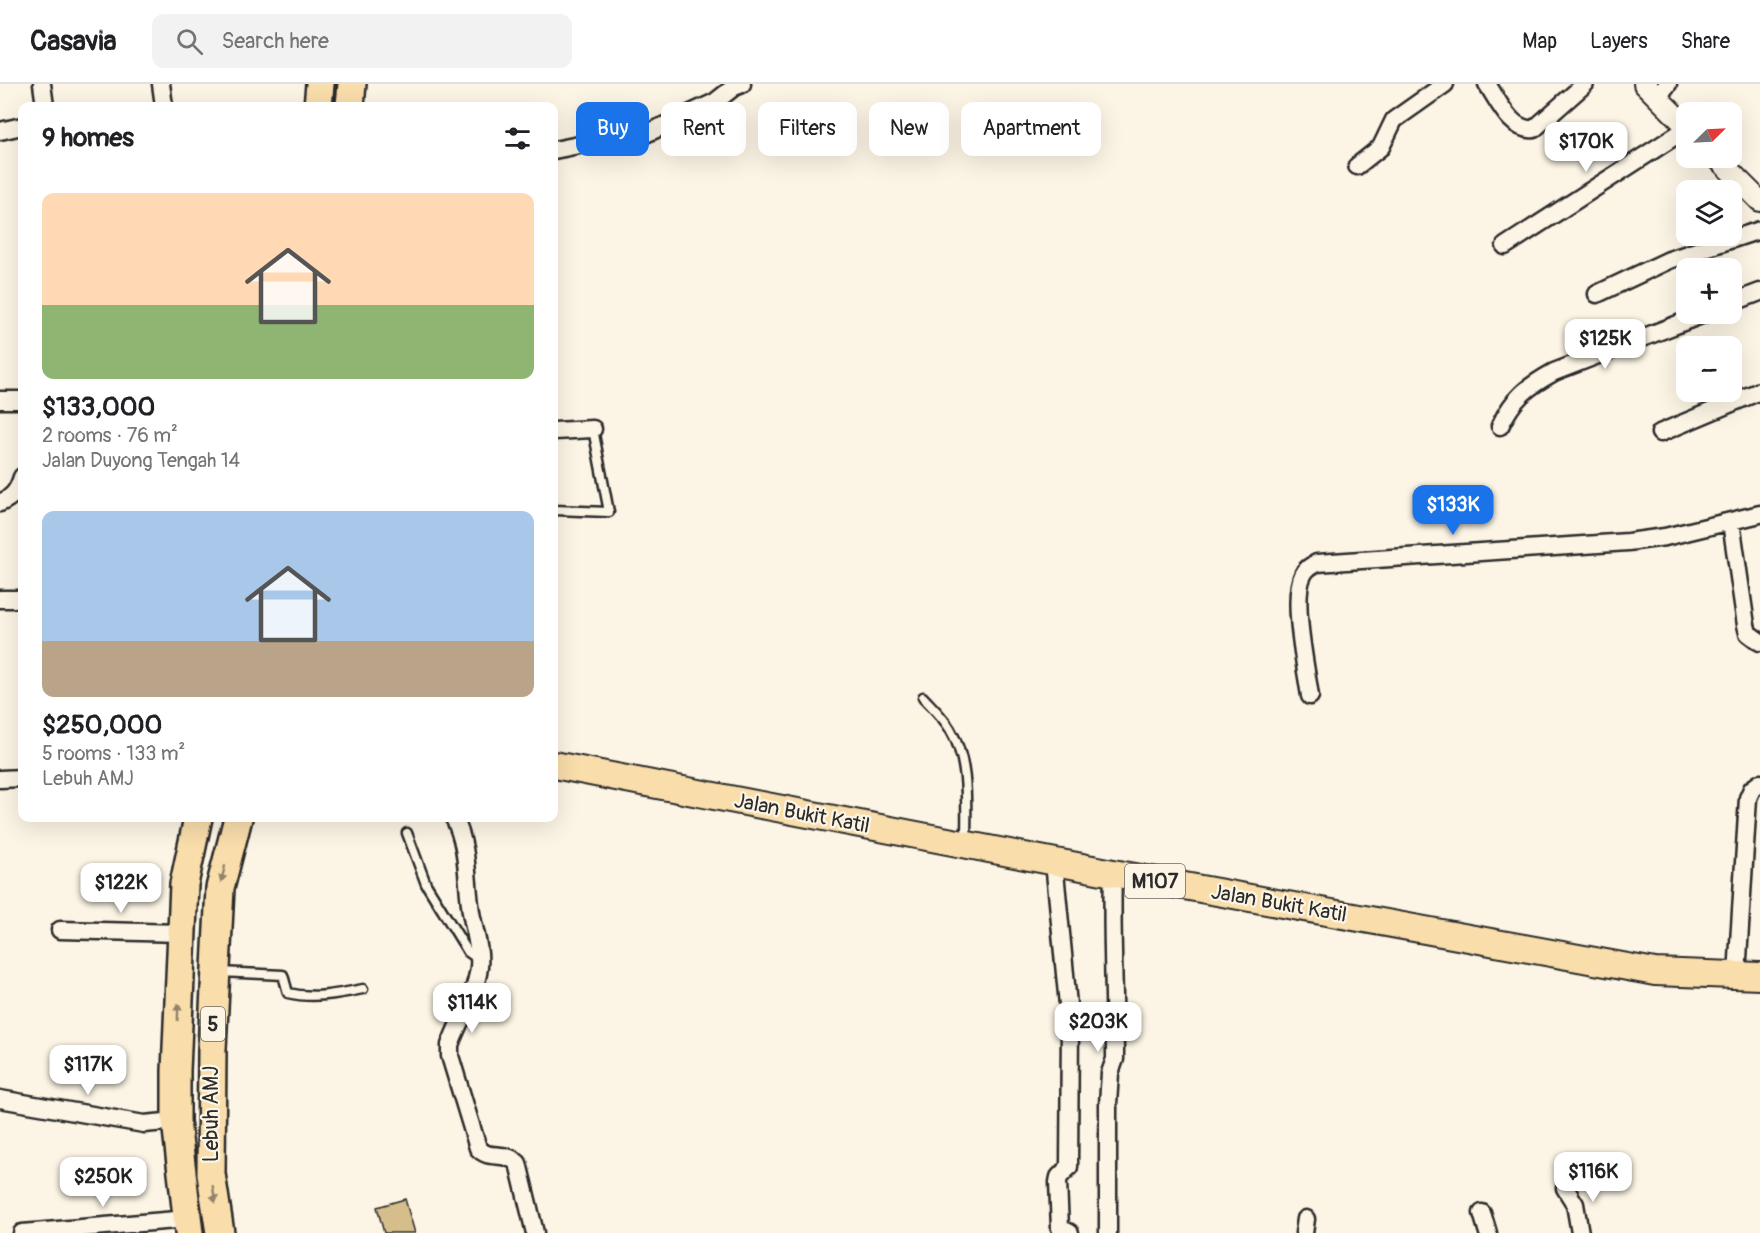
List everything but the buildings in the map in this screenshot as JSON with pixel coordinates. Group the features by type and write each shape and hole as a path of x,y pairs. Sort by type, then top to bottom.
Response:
{"highway":[{"path":"318,102 320,84"},
{"path":"350,102 352,84"},
{"name":"Lebuh AMJ","path":"188,1226 176,1121 184,884 197,822"},
{"name":"Lebuh AMJ","path":"220,1233 211,1174 210,1109 220,888 237,822"}],"main road":[{"name":"Jalan Bukit Katil","path":"558,766 1054,862 1655,972 1749,976"}],"street":[{"path":"42,84 44,102"},
{"path":"161,84 163,102"},
{"path":"558,149 609,139 639,137 715,102 734,87 742,84"},
{"path":"1357,166 1381,147 1394,120 1444,84"},
{"path":"1487,84 1516,126 1525,130 1534,129 1586,84"},
{"path":"1656,88 1676,114"},
{"path":"0,131 18,127"},
{"path":"1505,246 1676,134"},
{"path":"1727,168 1760,201"},
{"path":"1597,294 1669,261 1760,230"},
{"path":"1742,299 1760,292"},
{"path":"1500,426 1508,408 1520,394 1537,381 1554,372 1678,324"},
{"path":"1660,433 1760,391"},
{"path":"0,400 18,400"},
{"path":"558,431 593,429"},
{"path":"0,503 10,499 18,489"},
{"path":"1310,696 1298,597 1303,573 1317,563 1628,542 1665,537 1760,514"},
{"path":"1731,522 1746,625 1748,633 1760,642"},
{"path":"0,599 18,599"},
{"path":"0,779 18,778"},
{"path":"1749,976 1748,798 1752,789 1760,783"},
{"path":"455,822 466,852 468,885 479,960 476,980 450,1045 450,1056 478,1148 482,1153 509,1156 518,1163 535,1233"},
{"path":"1054,862 1070,1025 1069,1167 1059,1177 1058,1182 1059,1228 1070,1233"},
{"path":"1108,1233 1108,1104 1110,1073 1115,1059 1113,873"},
{"path":"60,930 181,933"},
{"path":"0,1099 144,1124 176,1121"},
{"path":"1565,1188 1575,1204 1580,1233"},
{"path":"1482,1213 1488,1233"},
{"path":"22,1233 188,1226"}],"lane":[{"path":"558,510 609,512 593,429"},
{"path":"923,697 950,729 958,747 966,790 966,845"},
{"path":"407,833 426,884 468,952 479,960"},
{"path":"216,972 283,975 288,993 296,995 332,995 363,988"}]}
